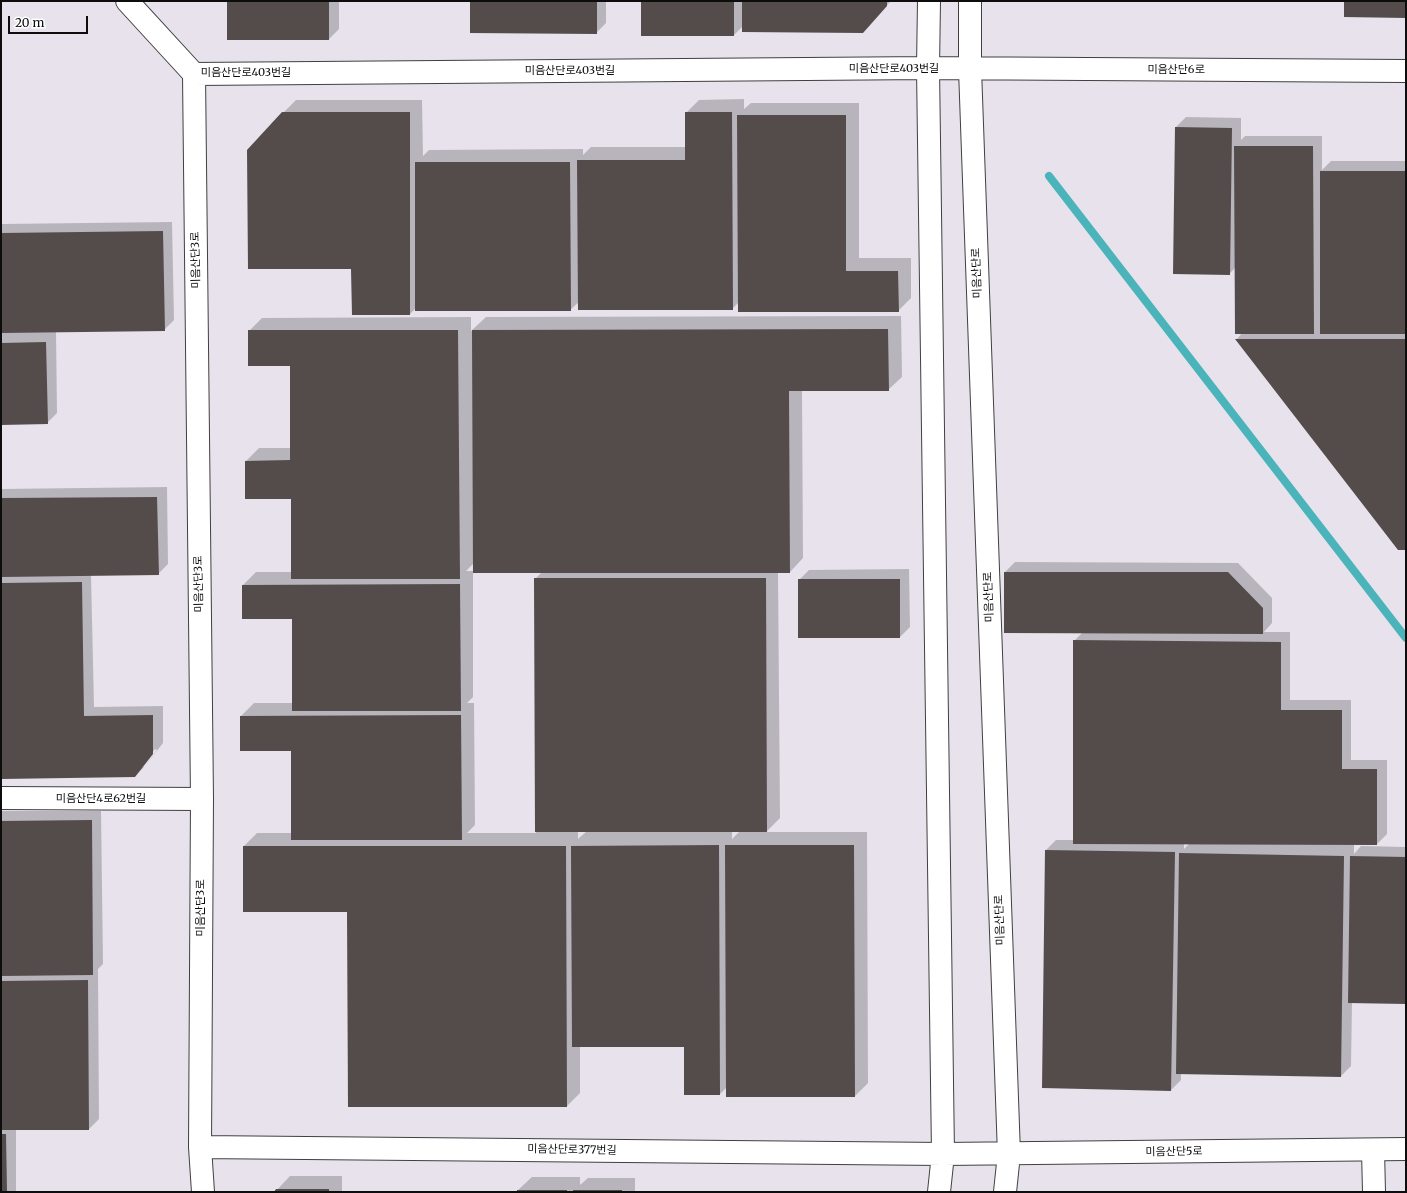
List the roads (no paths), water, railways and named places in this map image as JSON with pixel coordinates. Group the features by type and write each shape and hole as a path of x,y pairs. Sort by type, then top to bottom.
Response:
{"street":[{"path":"127,1 194,74"},
{"path":"929,1 937,69 943,1154 939,1192"},
{"name":"미음산단로","path":"970,1 970,69 1009,1154 1005,1192"},
{"name":"미음산단로403번길","path":"194,74 937,69"},
{"name":"미음산단6로","path":"937,69 1406,71"},
{"name":"미음산단3로","path":"194,74 202,799 200,1147 203,1192"},
{"name":"미음산단4로62번길","path":"1,798 202,799"},
{"name":"미음산단로377번길","path":"200,1147 943,1154"},
{"path":"1373,1150 1374,1192"},
{"name":"미음산단5로","path":"943,1154 1406,1150"}],"waterway":[{"path":"1049,176 1406,638"}]}
